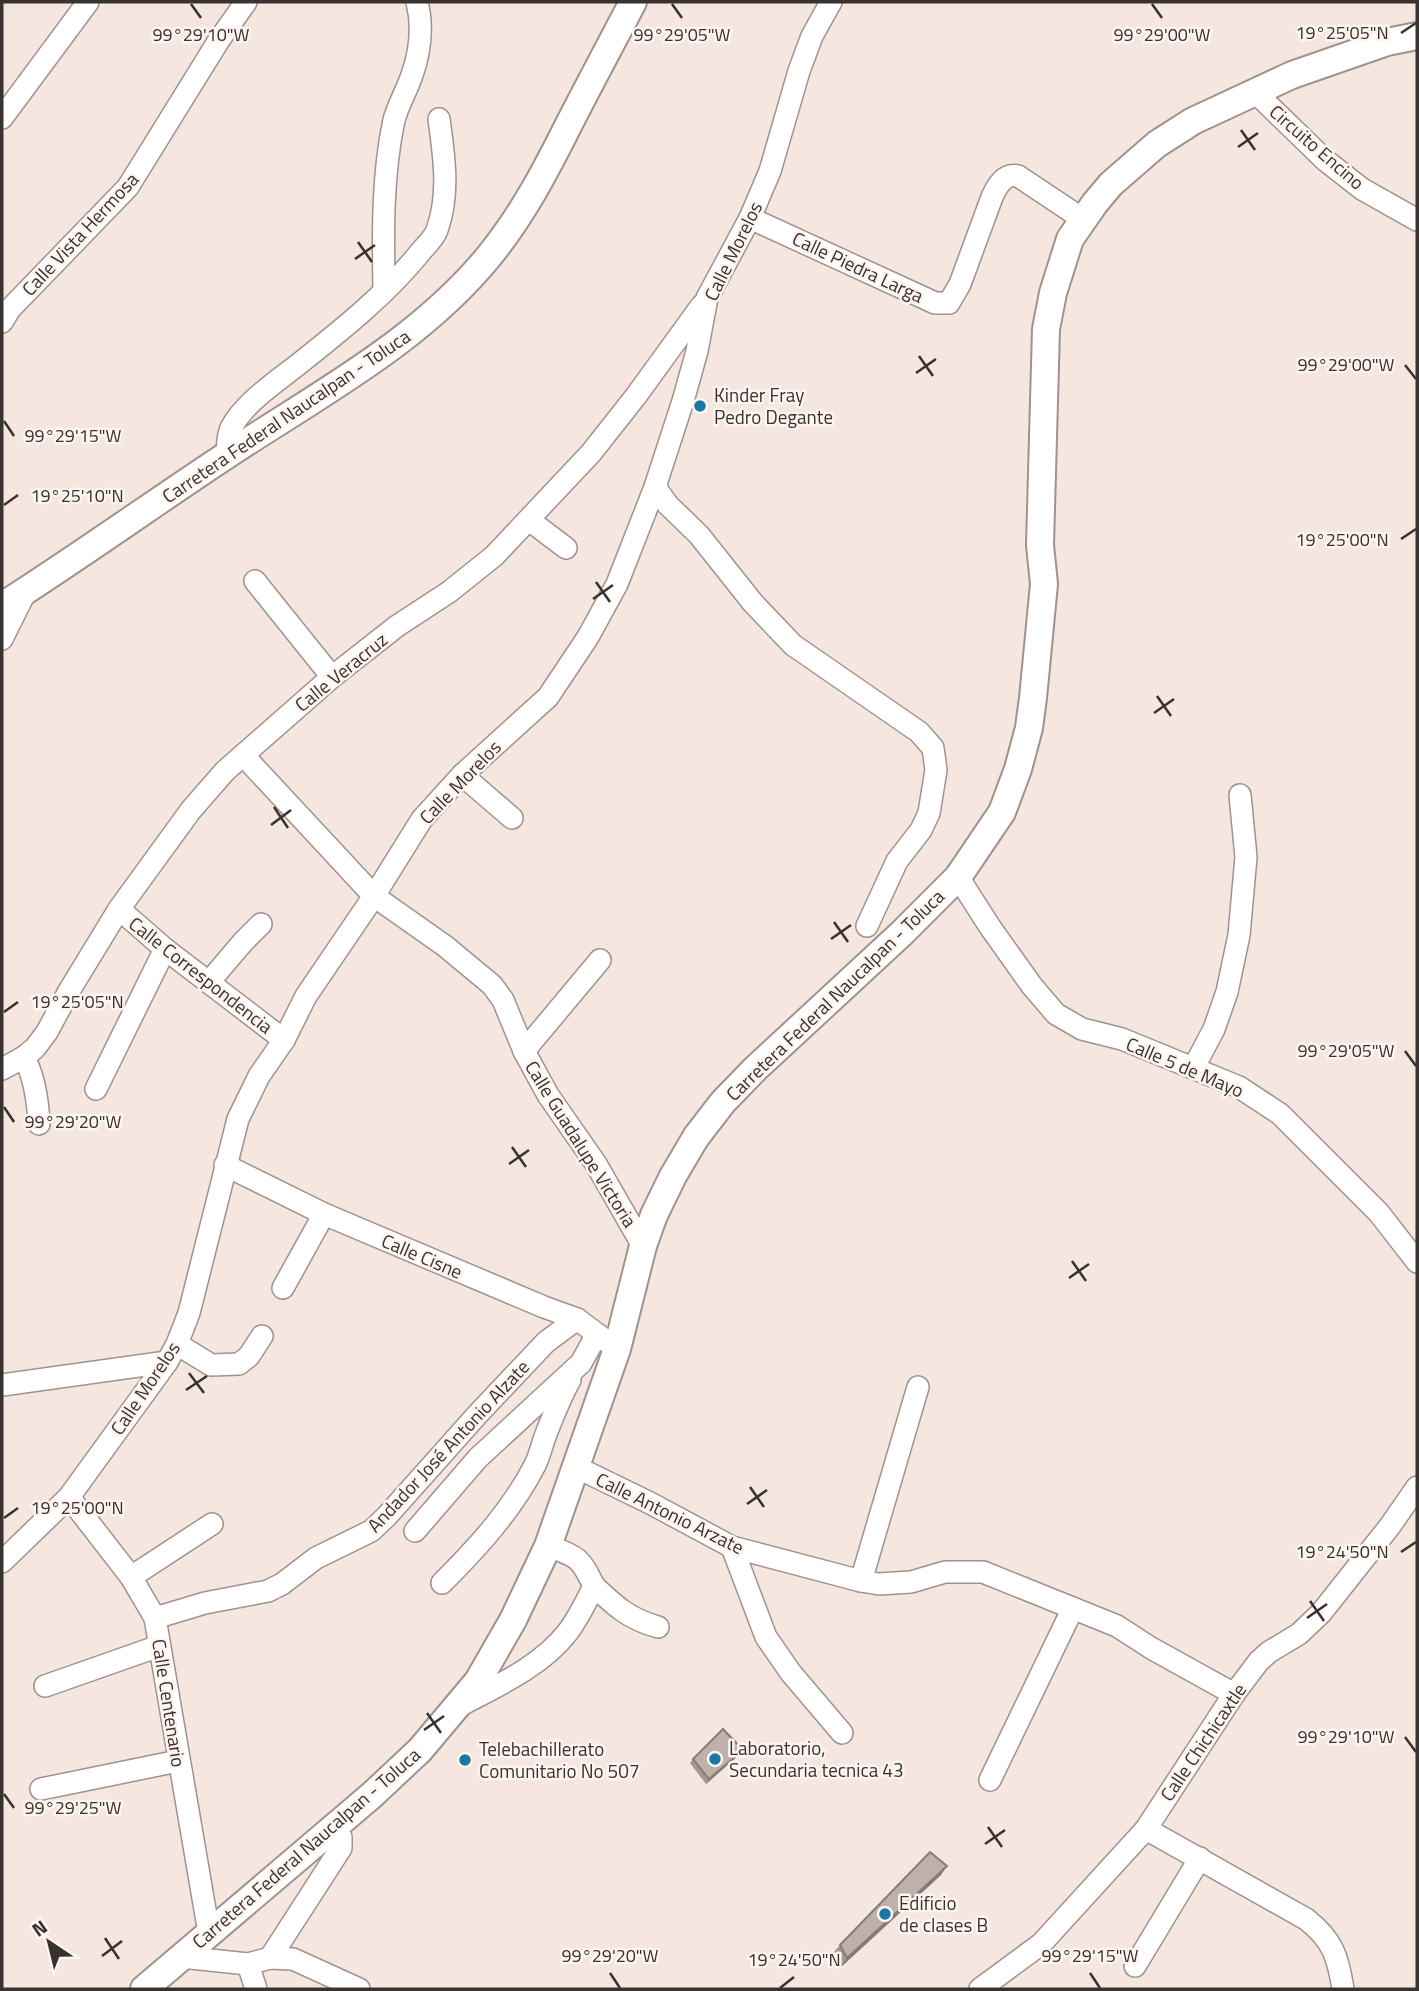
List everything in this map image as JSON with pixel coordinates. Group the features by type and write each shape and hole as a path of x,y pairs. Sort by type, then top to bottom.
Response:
{"main road":[{"name":"Carretera Federal Naucalpan - Toluca","path":"2,606 387,351 422,324 471,276 508,231 534,192 633,2"},
{"name":"Carretera Federal Naucalpan - Toluca","path":"144,1989 372,1795 420,1750 478,1681 534,1579 548,1546 576,1467 607,1341 654,1215 696,1137 723,1102 755,1069 902,933 958,877 1002,812 1029,728 1043,594 1040,545 1046,328 1062,261 1070,240 1111,184 1157,144 1193,121 1292,75 1387,42 1417,36"}],"street":[{"path":"2,118 88,2"},
{"name":"Calle Vista Hermosa","path":"2,322 10,309 128,187 219,40 246,2"},
{"path":"384,291 383,229 387,174 394,118 413,74 421,29 416,2"},
{"name":"Calle Morelos","path":"2,1562 69,1497 172,1353 189,1312 238,1119 259,1076 284,1040 306,996 374,896 422,818 462,775 548,696 588,637 617,584 655,487 687,389 707,298 750,218 770,171 799,71 812,36 831,2"},
{"name":"Circuito Encino","path":"1255,92 1325,160 1362,189 1417,220"},
{"path":"228,454 230,429 242,413 384,291 408,268 436,232 445,199 439,119"},
{"name":"Calle Piedra Larga","path":"750,218 942,304 949,303 960,284 992,197 1006,177 1018,176 1084,220"},
{"name":"Calle Veracruz","path":"2,1069 35,1048 47,1032 119,909 191,810 225,771 332,677 494,556 591,453 707,298"},
{"path":"655,487 668,505 699,535 753,603 793,645 919,732 933,748 936,770 929,813 921,830 898,861 867,926"},
{"path":"529,520 566,548"},
{"path":"255,581 332,677"},
{"path":"2,639 26,591"},
{"name":"Calle Guadalupe Victoria","path":"243,755 374,896 445,946 492,985 503,1000 524,1051 548,1095 596,1164 643,1246"},
{"path":"462,775 512,818"},
{"path":"1194,1067 1214,1029 1227,992 1240,935 1246,857 1240,795"},
{"name":"Calle 5 de Mayo","path":"958,877 1004,947 1056,1014 1082,1029 1122,1039 1239,1087 1280,1114 1379,1213 1417,1262"},
{"name":"Calle Correspondencia","path":"119,909 165,949 284,1040"},
{"path":"209,982 261,924"},
{"path":"96,1089 165,949"},
{"path":"524,1051 600,960"},
{"path":"24,1057 35,1087 39,1124"},
{"name":"Calle Cisne","path":"225,1165 324,1214 577,1319 607,1341"},
{"path":"284,1289 324,1214"},
{"name":"Andador José Antonio Alzate","path":"155,1618 205,1603 268,1591 282,1584 316,1558 371,1531 547,1342 577,1319"},
{"path":"2,1385 172,1353 211,1365 239,1364 249,1356 262,1336"},
{"path":"415,1531 478,1458 607,1341"},
{"path":"442,1583 474,1551 518,1493 536,1464 557,1404 581,1363"},
{"path":"861,1581 918,1387"},
{"name":"Calle Antonio Arzate","path":"576,1467 650,1503 732,1548 879,1584 911,1581 946,1572 983,1572 1117,1626 1234,1694"},
{"name":"Calle Chichicaxtle","path":"980,1989 1041,1944 1146,1829 1258,1661 1269,1651 1299,1634 1321,1613 1390,1526 1417,1487"},
{"name":"Calle Centenario","path":"69,1497 131,1577 155,1618 209,1933"},
{"path":"131,1577 212,1524"},
{"path":"548,1546 579,1559 594,1586 619,1609 642,1623 657,1627"},
{"path":"732,1548 766,1637 791,1673 842,1733"},
{"path":"458,1706 540,1660 565,1635 594,1586"},
{"path":"990,1780 1073,1608"},
{"path":"44,1686 159,1646"},
{"path":"41,1789 178,1761"},
{"path":"270,1958 341,1849 341,1838 334,1828"},
{"path":"1146,1829 1306,1919 1321,1931 1332,1945 1338,1960 1343,1989"},
{"path":"1135,1966 1200,1858"},
{"path":"181,1958 248,1964 270,1958 293,1959 359,1989"},
{"path":"248,1964 256,1989"}],"building":[{"name":"Laboratorio, Secundaria tecnica 43","path":"723,1729 743,1750 709,1779 693,1759"},
{"name":"Edificio de clases B","path":"930,1852 947,1866 847,1958 840,1945"}],"place":[{"name":"Kinder Fray Pedro Degante","path":"700,406"},
{"name":"Laboratorio, Secundaria tecnica 43","path":"715,1759"},
{"name":"Telebachillerato Comunitario No 507","path":"465,1760"},
{"name":"Edificio de clases B","path":"885,1914"}]}
